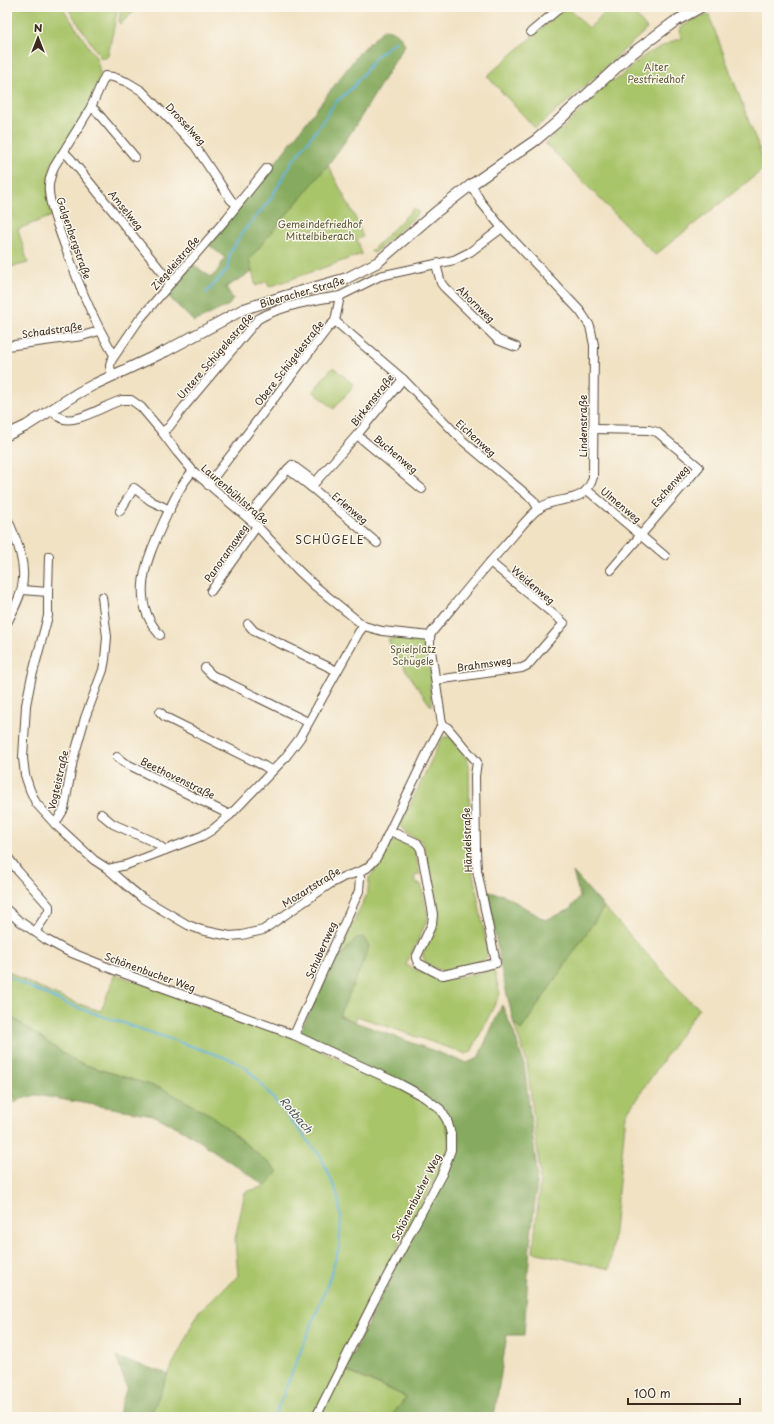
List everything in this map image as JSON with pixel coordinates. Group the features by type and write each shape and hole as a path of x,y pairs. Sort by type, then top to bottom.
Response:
{"street":[{"path":"531,32 560,7"},
{"name":"Biberacher Straße","path":"7,435 26,426 78,393 112,375 166,351 244,309 335,282 364,271 386,256 436,212 471,185 536,140 630,55 674,22 701,7"},
{"name":"Galgenbergstraße","path":"105,76 91,107 51,175 49,183 50,196 74,271 99,331 114,355"},
{"name":"Drosselweg","path":"105,76 127,82 142,91 195,146 231,200 237,205"},
{"path":"91,107 135,157"},
{"name":"Amselweg","path":"64,152 75,163 171,283"},
{"name":"Ziegeleistraße","path":"112,375 110,366 114,355 139,320 267,168"},
{"name":"Lindenstraße","path":"471,185 481,202 502,228 580,311 590,326 594,345 593,477 587,490"},
{"path":"340,296 380,276 454,260 470,252 502,228"},
{"name":"Ahornweg","path":"436,264 441,283 444,287 498,340 516,347"},
{"name":"Obere Schügelestraße","path":"208,485 327,329 335,321 340,296"},
{"name":"Untere Schügelestraße","path":"162,432 174,422 184,407 258,319 309,301 340,296"},
{"name":"Birkenstraße","path":"313,485 403,379 335,321"},
{"name":"Schadstraße","path":"7,346 82,336 99,331"},
{"name":"Eichenweg","path":"403,379 462,440 533,500 539,508"},
{"name":"Laurenbühlstraße","path":"53,409 58,417 72,419 82,417 116,401 126,399 136,402 193,471 248,517 298,570 364,626 382,632 430,636"},
{"name":"Eschenweg","path":"593,429 649,430 657,432 699,467 641,535"},
{"name":"Buchenweg","path":"357,435 422,489"},
{"path":"248,517 288,469 313,485"},
{"path":"160,635 153,627 146,612 142,591 145,566 185,480 193,471"},
{"name":"Erlenweg","path":"313,485 377,543"},
{"path":"120,510 134,488 151,501 170,510"},
{"path":"442,724 430,644 430,636 432,632 490,562 539,508 548,504 579,496 587,490"},
{"name":"Ulmenweg","path":"587,490 666,556"},
{"path":"7,518 21,556 22,578 22,590 7,623"},
{"name":"Panoramaweg","path":"211,591 257,526"},
{"name":"Ulmenweg","path":"611,570 641,535"},
{"name":"Vogteistraße","path":"49,556 48,616 28,693 23,758 25,775 36,803 54,824 64,809 73,760 85,718 106,659 107,637 102,597"},
{"name":"Weidenweg","path":"490,562 564,623"},
{"path":"22,590 48,592"},
{"name":"Brahmsweg","path":"436,680 522,668 528,665 564,623"},
{"path":"248,624 254,631 337,671"},
{"path":"108,869 126,865 202,836 230,815 284,759 300,738 359,632 364,626"},
{"path":"205,668 212,675 308,722"},
{"path":"160,712 166,717 272,771"},
{"name":"Mozartstraße","path":"54,824 94,860 108,869 142,898 188,924 201,930 230,936 242,935 262,930 330,884 343,877 367,868 375,860 442,724"},
{"name":"Händelstraße","path":"390,831 416,843 421,849 433,914 432,924 416,958 418,963 438,974 443,975 496,963 477,870 475,776 477,762 447,727 442,724"},
{"name":"Beethovenstraße","path":"117,757 123,762 230,815"},
{"path":"101,814 113,824 154,842 165,850"},
{"path":"7,856 18,871 49,906 49,911 35,932"},
{"name":"Schubertweg","path":"294,1035 359,891 359,872"},
{"name":"Schönenbucher Weg","path":"7,910 35,932 67,950 117,971 294,1035 400,1084 424,1097 440,1108 447,1120 451,1134 450,1150 442,1174 377,1295 316,1417"}],"green space":[{"path":"7,7 62,7 97,59 100,73 88,107 51,166 52,216 18,229 28,263 7,268"},
{"path":"67,7 118,7 108,56 106,58 101,58"},
{"path":"121,7 139,7 120,24"},
{"path":"566,7 568,7 589,28 611,7 629,7 647,29 565,104 535,128 487,76"},
{"name":"Alter Pestfriedhof","path":"709,15 766,167 655,255 545,143 568,124 611,79 614,82 645,55 677,39 681,39 680,28 693,20"},
{"path":"384,29 397,33 405,45 358,122 327,166 249,260 252,272 226,287 233,299 229,305 194,322 167,295 192,264 211,277 216,273 225,258 209,245 269,171 360,52"},
{"name":"Gemeindefriedhof Mittelbiberach","path":"328,165 354,215 363,237 357,239 362,254 269,287 267,281 256,286 249,260 277,224"},
{"path":"414,208 419,213 374,253 371,251"},
{"path":"333,367 354,385 334,409 313,391"},
{"name":"Spielplatz Schügele","path":"388,639 418,639 426,648 432,683 430,685 432,705 430,705 394,653"},
{"path":"444,737 451,738 466,756 469,765 470,857 488,953 487,957 480,962 480,964 442,971 427,964 423,957 423,953 437,922 437,913 424,845 421,841 405,833 401,827 401,824 441,740"},
{"path":"397,840 412,847 415,851 420,875 414,876 416,884 421,884 428,915 427,921 406,965 440,981 494,970 500,994 471,1052 466,1054 357,1016 355,1022 339,1015 363,963 369,946 356,938 335,961 368,892 369,878 383,860 391,843"},
{"path":"573,872 604,907 521,1030 514,1024 501,969 488,892 504,895 545,920 569,910 580,897"},
{"path":"604,907 688,999 699,1008 626,1114 610,1269 533,1252 540,1172 527,1063 514,1024 521,1030"},
{"path":"363,937 369,946 339,1016 467,1063 478,1058 502,1005 514,1033 524,1064 537,1172 524,1335 507,1335 494,1417 390,1417 407,1397 345,1370 453,1151 442,1108 300,1033 335,961 356,938"},
{"path":"7,970 52,994 101,1011 115,974 296,1039 422,1099 437,1111 444,1121 448,1134 448,1150 439,1173 369,1299 338,1368 407,1397 390,1417 150,1417 168,1374 199,1311 238,1276 235,1239 245,1192 266,1186 163,1089 76,1062 7,1014"},
{"path":"7,1014 76,1062 163,1089 211,1115 278,1171 266,1186 183,1130 153,1115 36,1095 18,1100 7,1090"},
{"path":"7,1090 18,1100 7,1107"},
{"path":"116,1357 168,1374 150,1417 117,1417 127,1387"}],"waterway":[{"path":"206,293 227,270 230,253 242,233 270,200 292,162 335,103 354,86 377,56 396,41"},
{"name":"Rotbach","path":"7,975 67,1004 232,1060 246,1068 258,1080 321,1157 337,1193 341,1217 339,1248 327,1286 274,1417"}],"district":[{"name":"SCHÜGELE","path":"330,540"}]}
